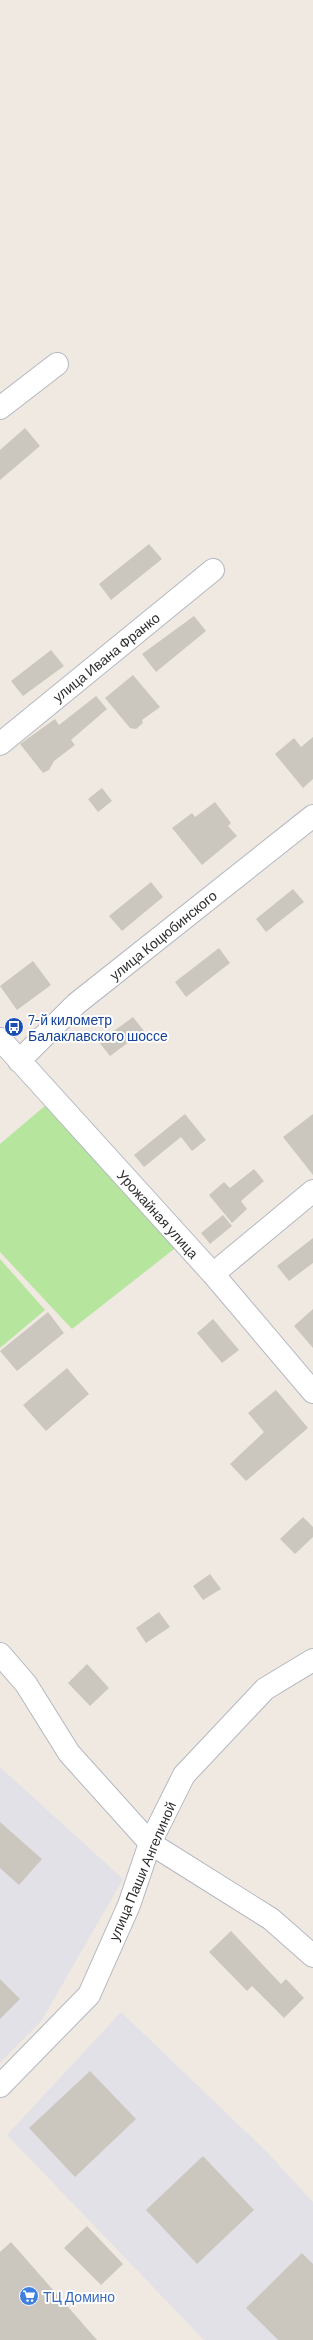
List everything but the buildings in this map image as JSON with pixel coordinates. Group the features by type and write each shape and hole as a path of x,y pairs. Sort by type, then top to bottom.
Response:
{"street":[{"path":"0,408 57,364"},
{"name":"улица Ивана Франко","path":"0,744 213,570"},
{"name":"улица Коцюбинского","path":"19,1061 76,1004 313,816"},
{"name":"Урожайная улица","path":"0,1039 214,1274 313,1392"},
{"path":"214,1274 313,1191"},
{"path":"0,1654 26,1684 69,1753 150,1843 271,1919 313,1956"},
{"name":"улица Паши Ангелиной","path":"0,2086 89,1995 129,1905 150,1843 184,1775 265,1689 313,1660"}],"shaded area":[{"path":"0,1767 123,1879 42,2020 0,2063"},
{"path":"121,2012 266,2151 313,2202 313,2340 204,2340 7,2135"}],"green space":[{"path":"46,1105 178,1246 72,1329 0,1252 0,1144"},
{"path":"0,1259 45,1310 0,1348"}],"place":[{"name":"7-й километр Балаклавского шоссе","path":"14,1027"},
{"name":"ТЦ Домино","path":"29,2296"}]}
